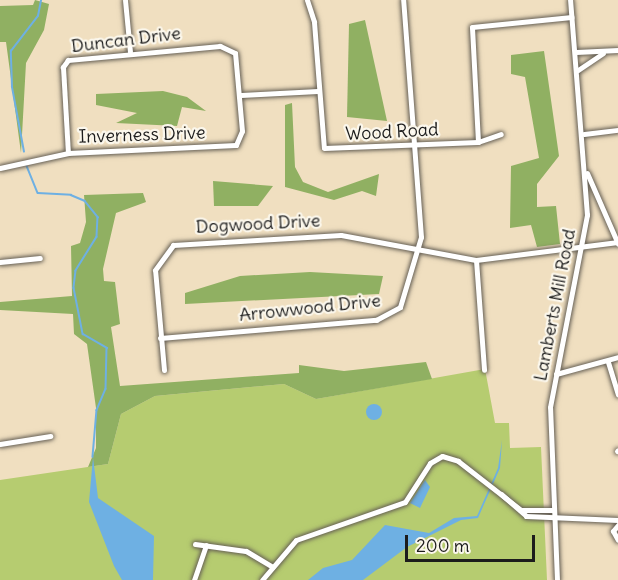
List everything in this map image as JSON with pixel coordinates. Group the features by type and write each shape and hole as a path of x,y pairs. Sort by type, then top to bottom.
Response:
{"street":[{"path":"125,0 129,52"},
{"name":"Wood Road","path":"307,0 326,149 478,142 501,134"},
{"path":"403,0 420,250"},
{"name":"Lamberts Mill Road","path":"557,580 550,406 585,246 584,134 570,0"},
{"path":"478,142 472,27 572,17"},
{"name":"Duncan Drive","path":"68,153 64,62 129,52 229,48 237,58 241,95"},
{"path":"576,52 618,50"},
{"path":"578,70 604,52"},
{"path":"241,95 318,91"},
{"name":"Inverness Drive","path":"0,168 68,153 232,146 241,138 241,95"},
{"path":"584,134 618,130"},
{"path":"585,169 618,243"},
{"name":"Dogwood Drive","path":"164,370 154,270 173,245 341,235 476,260 618,243"},
{"name":"Arrowwood Drive","path":"160,338 384,318 400,307 420,250"},
{"path":"0,262 40,258"},
{"path":"476,260 484,370"},
{"path":"556,374 608,362 618,357"},
{"path":"608,362 618,393"},
{"path":"0,444 50,436"},
{"path":"262,580 296,540 405,502 438,458 455,459 498,489 520,515 553,512 618,520"},
{"path":"618,525 613,531 618,540"},
{"path":"195,544 246,551 273,567"},
{"path":"194,580 206,544"}],"green space":[{"path":"35,0 49,4 44,30 26,63 21,153 6,42 0,42 0,6 33,5"},
{"path":"365,20 387,121 347,117 349,24"},
{"path":"544,51 559,156 537,184 537,207 556,206 560,244 537,247 531,225 510,228 511,166 539,158 525,77 511,74 511,55"},
{"path":"163,91 187,97 206,111 182,107 177,126 116,123 137,113 96,105 96,94"},
{"path":"292,103 295,167 303,182 328,192 379,174 376,196 362,191 334,200 285,187 285,105"},
{"path":"213,181 273,186 258,206 214,206"},
{"path":"143,193 146,202 116,213 103,269 104,281 115,282 120,324 111,327 120,386 299,373 299,365 344,371 426,362 432,379 316,399 284,384 155,396 121,414 108,464 88,467 96,448 96,408 87,344 74,334 73,314 0,310 0,302 72,296 71,246 80,243 86,222 84,195"},
{"path":"310,272 383,276 379,294 185,304 185,293 240,276"},
{"path":"485,369 495,423 509,423 510,448 541,447 547,580 0,580 0,480 108,464 121,414 155,396 284,384 316,399"}],"water":[{"path":"374,404 382,412 374,420 366,412"},
{"path":"502,440 500,468 478,518 461,520 407,547 363,580 308,580 323,568 352,560 385,525 429,533 454,518 477,516 498,468"},
{"path":"93,457 98,498 154,536 153,580 122,580 114,566 89,502"},
{"path":"425,480 430,487 420,508 410,503"}],"waterway":[{"path":"24,152 12,87 11,51 38,16 41,0"},
{"path":"27,166 38,193 71,195 85,201 98,217 97,237 76,271 74,288 83,334 107,348 106,389 97,410 93,457"}]}
